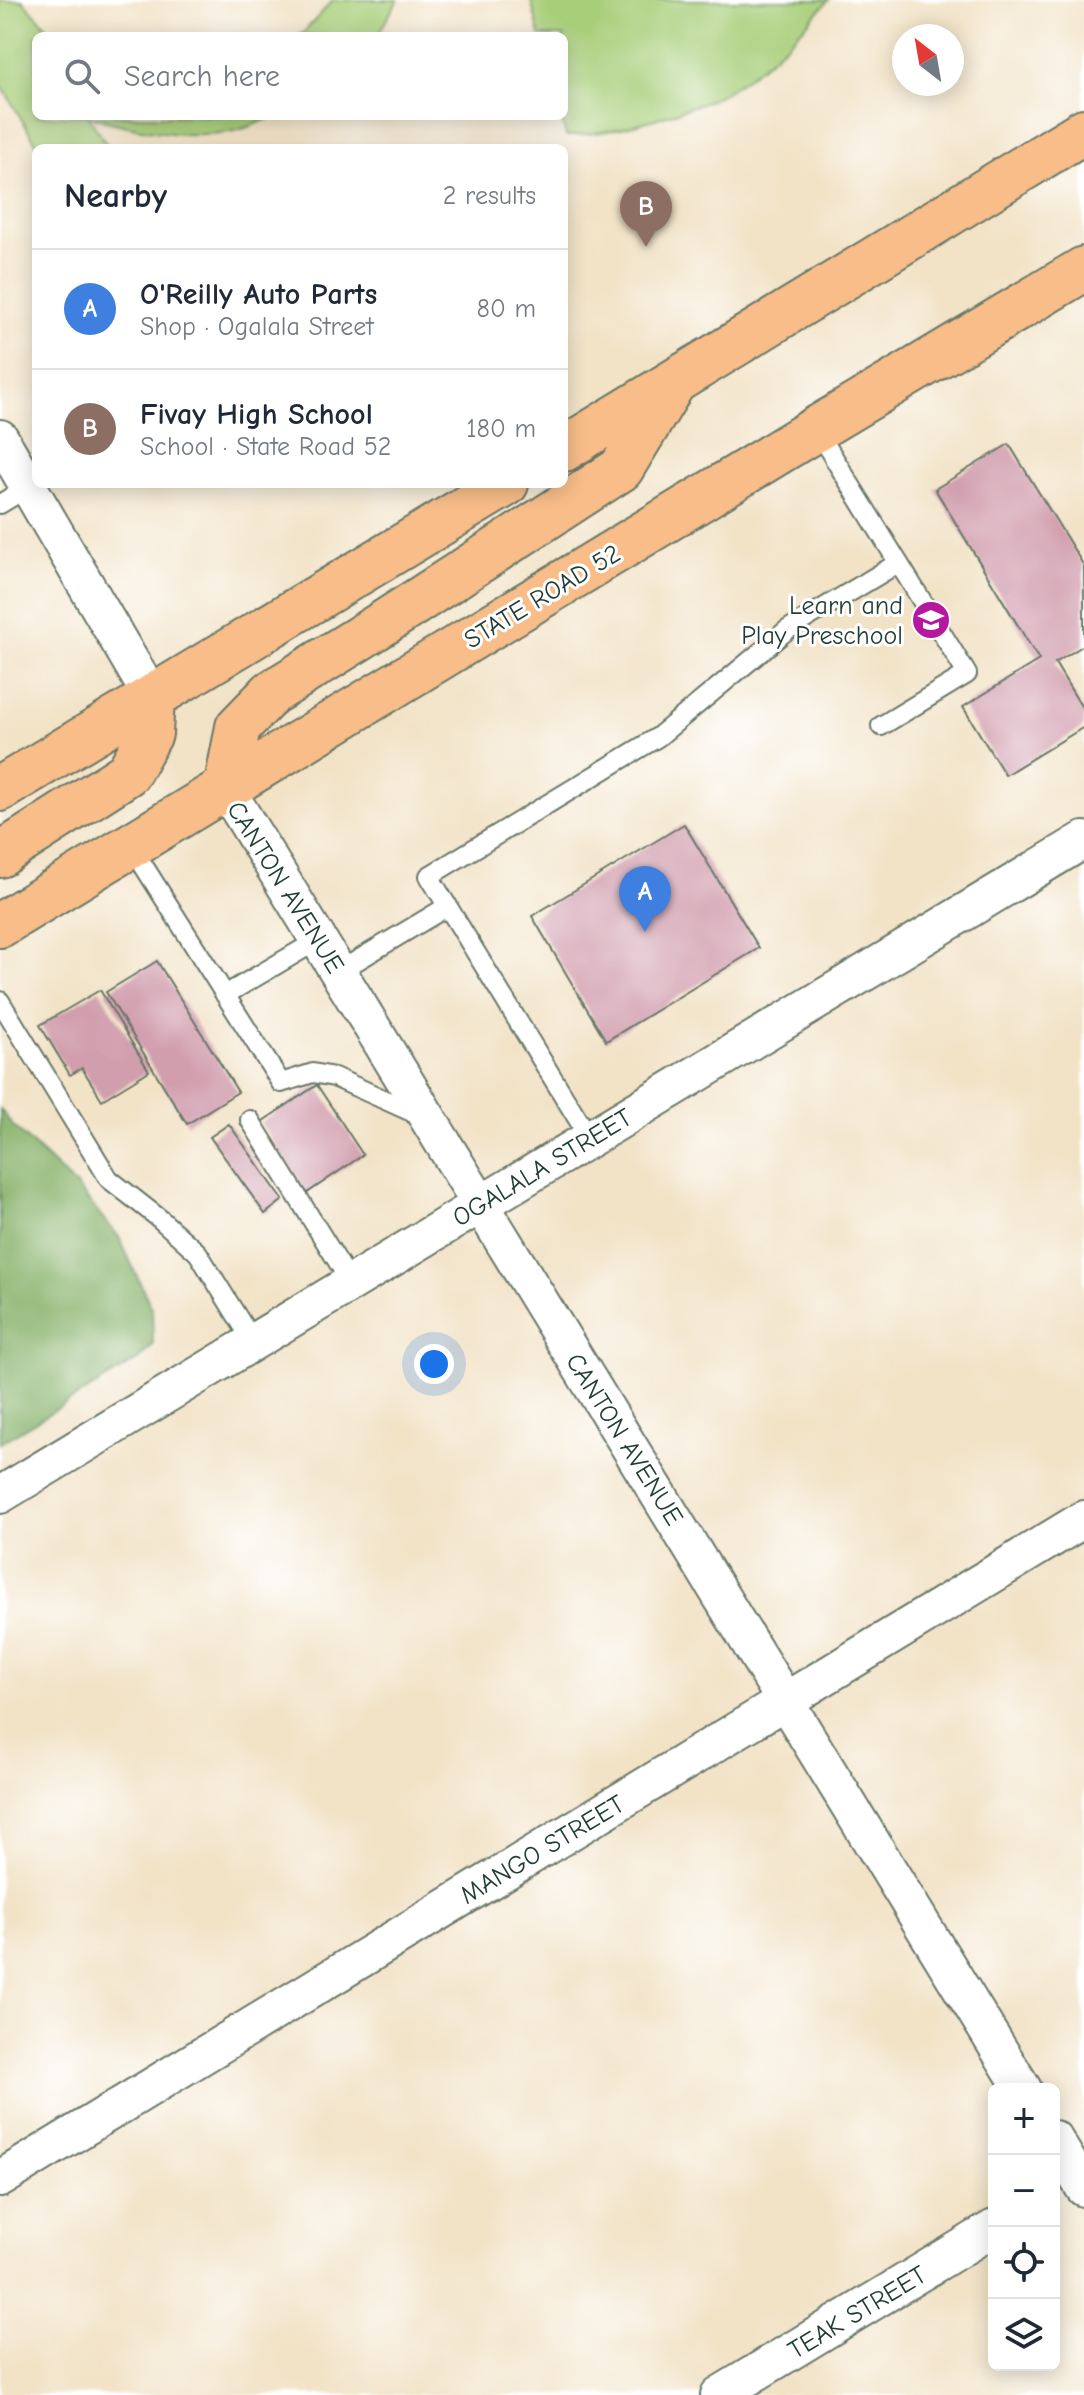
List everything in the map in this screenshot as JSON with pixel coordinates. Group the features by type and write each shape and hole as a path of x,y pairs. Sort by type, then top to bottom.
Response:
{"main road":[{"path":"568,447 1084,131"},
{"name":"STATE ROAD 52","path":"0,925 1084,269"},
{"path":"226,789 238,727 271,693 621,469 674,382"},
{"path":"0,789 499,488"},
{"path":"0,855 128,773 150,734 152,698"}],"street":[{"path":"0,438 14,495 152,698"},
{"name":"CANTON AVENUE","path":"226,789 1019,2083"},
{"name":"OGALALA STREET","path":"0,1495 1084,840"},
{"name":"MANGO STREET","path":"0,2179 1084,1519"},
{"path":"1060,2152 1075,2183"},
{"name":"TEAK STREET","path":"719,2395 988,2232"}],"lane":[{"path":"816,429 967,674 881,726"},
{"path":"590,1139 429,876 658,737 787,630 898,563"},
{"path":"131,846 281,1083 313,1073 334,1077 429,1120"},
{"path":"338,972 448,906"},
{"path":"225,995 318,940"},
{"path":"0,1001 109,1179 198,1253 253,1342"},
{"path":"250,1120 351,1283"}],"green space":[{"path":"0,0 22,0 52,32 32,32 32,120 91,120 106,144 37,144 0,83"},
{"path":"333,0 398,0 379,32 304,32"},
{"path":"531,0 829,0 776,53 716,97 627,127 597,133 566,136 562,120 568,120 568,32 539,32"},
{"path":"104,120 265,120 235,131 211,134 140,129"},
{"path":"0,1109 13,1126 76,1186 119,1237 152,1309 153,1345 138,1360 0,1443"}],"building":[{"path":"1009,444 1084,566 1084,645 1055,663 1084,711 1084,727 1005,775 963,707 1039,660 935,489"},
{"path":"684,824 759,948 606,1041 532,916"},
{"path":"157,961 238,1092 187,1124 106,992"},
{"path":"100,990 149,1071 102,1100 82,1068 70,1075 40,1025"},
{"path":"317,1085 363,1155 307,1193 260,1123"},
{"path":"229,1124 283,1200 265,1214 210,1137"}],"place":[{"name":"Fivay High School","path":"646,247"},
{"name":"Learn and Play Preschool","path":"931,620"},
{"name":"O'Reilly Auto Parts","path":"645,932"}]}
